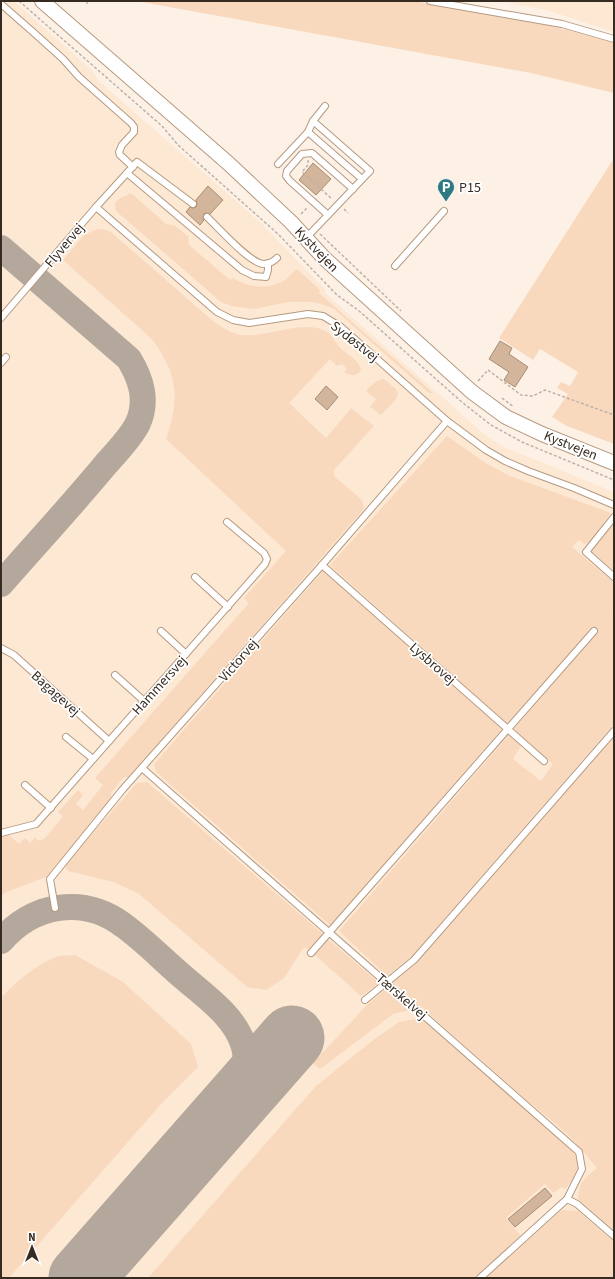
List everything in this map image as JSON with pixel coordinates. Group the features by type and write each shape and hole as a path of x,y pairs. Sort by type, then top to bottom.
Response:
{"street":[{"name":"Kystvejen","path":"42,1 228,164 291,222 311,233 324,258 470,390 506,417 542,434 614,463"}],"lane":[{"path":"430,1 562,24 614,39"},
{"path":"1,4 63,59 79,77 131,123 134,127 134,132 122,145 119,152 120,155 133,167 137,162 193,204"},
{"path":"278,164 308,132 313,121 325,106"},
{"path":"311,233 370,171 313,121"},
{"path":"308,132 362,179"},
{"path":"328,215 286,176 287,171 302,154 308,152 312,153 353,189"},
{"name":"Flyvervej","path":"1,318 133,167"},
{"path":"127,173 242,270 254,276 266,277 268,263"},
{"name":"Sydøstvej","path":"96,208 217,312 233,320 249,323 308,314 323,316 341,327 447,421 486,450 505,461 614,505"},
{"path":"395,266 444,211"},
{"path":"207,217 250,258 262,264 272,263 278,258"},
{"path":"1,363 6,357"},
{"name":"Victorvej","path":"55,908 50,879 123,789 322,565 447,421"},
{"path":"614,517 586,552 614,577"},
{"name":"Hammersvej","path":"1,833 36,824 265,564 267,559 264,554 227,522"},
{"name":"Lysbrovej","path":"322,565 544,761"},
{"path":"195,577 228,607"},
{"path":"161,631 186,654"},
{"path":"312,953 594,631"},
{"name":"Bagagevej","path":"1,648 14,655 109,741"},
{"path":"115,675 144,701"},
{"path":"365,1000 414,960 614,731"},
{"path":"66,737 93,759"},
{"name":"Tærskelvej","path":"142,768 579,1152 582,1169 567,1199"},
{"path":"25,785 51,808"},
{"path":"480,1278 567,1199 577,1204 614,1236"}],"path":[{"path":"308,152 308,165 302,172 348,213"},
{"path":"291,222 301,215 313,202"},
{"path":"311,233 404,314"},
{"path":"470,390 488,370 521,395 533,396 545,390 614,415"},
{"path":"497,395 516,408"}],"shaded area":[{"path":"1,1 14,1 93,71 98,80 261,223 325,289 325,293 483,433 502,446 614,492 614,1278 1,1278"},
{"path":"136,1 414,1 549,25 614,43 614,93 531,73"},
{"path":"499,1 614,1 614,32 546,10"},
{"path":"614,158 614,444 567,426 552,417 568,394 557,388 561,382 570,386 578,372 540,349 533,360 499,338"},
{"path":"131,193 166,224 175,226 188,236 189,245 230,280 233,278 252,286 272,285 285,280 297,269 320,290 319,293 433,393 429,393 333,308 314,302 288,302 254,309 232,306 221,302 116,211 115,204 117,201"},
{"path":"98,229 111,232 223,328 241,335 263,334 298,327 319,329 329,333 337,345 358,363 361,370 354,375 344,372 347,369 342,364 337,366 330,359 289,403 326,438 351,408 374,426 334,470 334,476 362,500 364,509 129,777 124,777 111,793 111,800 46,877 6,892 1,896 1,828 19,844 25,838 30,843 35,837 39,841 45,838 63,816 58,812 78,790 83,795 76,804 83,810 103,785 95,778 249,603 244,598 286,551 166,439 175,399 172,375 161,352 152,339 63,260 84,235"},
{"path":"384,379 396,389 398,394 396,399 381,415 370,407 376,399 366,391 376,382"},
{"path":"447,436 487,464 510,476 611,513 590,542 584,544 579,540 572,547 614,583 614,608 612,610 614,611 614,724 412,956 387,976 339,931 509,735 521,746 513,759 541,781 553,764 514,729 598,632 593,628 508,725 330,565"},
{"path":"614,522 614,571 591,551"},
{"path":"323,571 502,729 331,926 156,772 154,764"},
{"path":"614,736 614,1230 578,1199 581,1184 597,1168 576,1143 393,982 416,964"},
{"path":"147,782 323,934 309,950 304,947 284,978 266,990 247,987 139,894 114,882 68,871 65,865 137,783"},
{"path":"328,939 379,983 361,996 315,955"},
{"path":"75,955 123,982 191,1044 198,1067 162,1103 9,1278 1,1278 1,998 19,980 48,960 58,956"},
{"path":"387,988 411,1010 393,1014 320,1069 313,1063 367,1005"},
{"path":"421,1018 564,1141 577,1159 578,1165 575,1175 565,1189 562,1187 553,1193 545,1184 506,1218 521,1236 475,1278 148,1278 316,1086 372,1041 399,1022"},
{"path":"562,1210 578,1211 614,1242 614,1278 485,1278"}],"building":[{"path":"313,163 331,179 316,195 299,180"},
{"path":"208,186 223,200 210,214 204,214 204,220 200,225 186,212 190,207 196,207 196,200"},
{"path":"500,341 512,348 509,354 528,367 515,387 504,380 509,372 489,359"},
{"path":"326,386 338,397 327,410 315,399"},
{"path":"545,1188 552,1196 515,1227 508,1219"}],"taxiway":[{"path":"1,248 129,359 140,382 143,398 138,423 128,439 1,584"},
{"path":"1,941 14,928 28,919 43,912 59,908 75,907 92,910 108,916 123,925 219,1008 234,1026 244,1047 246,1061 244,1080 237,1100"}],"runway":[{"path":"81,1278 292,1038"}],"place":[{"name":"P15","path":"446,202"}]}
